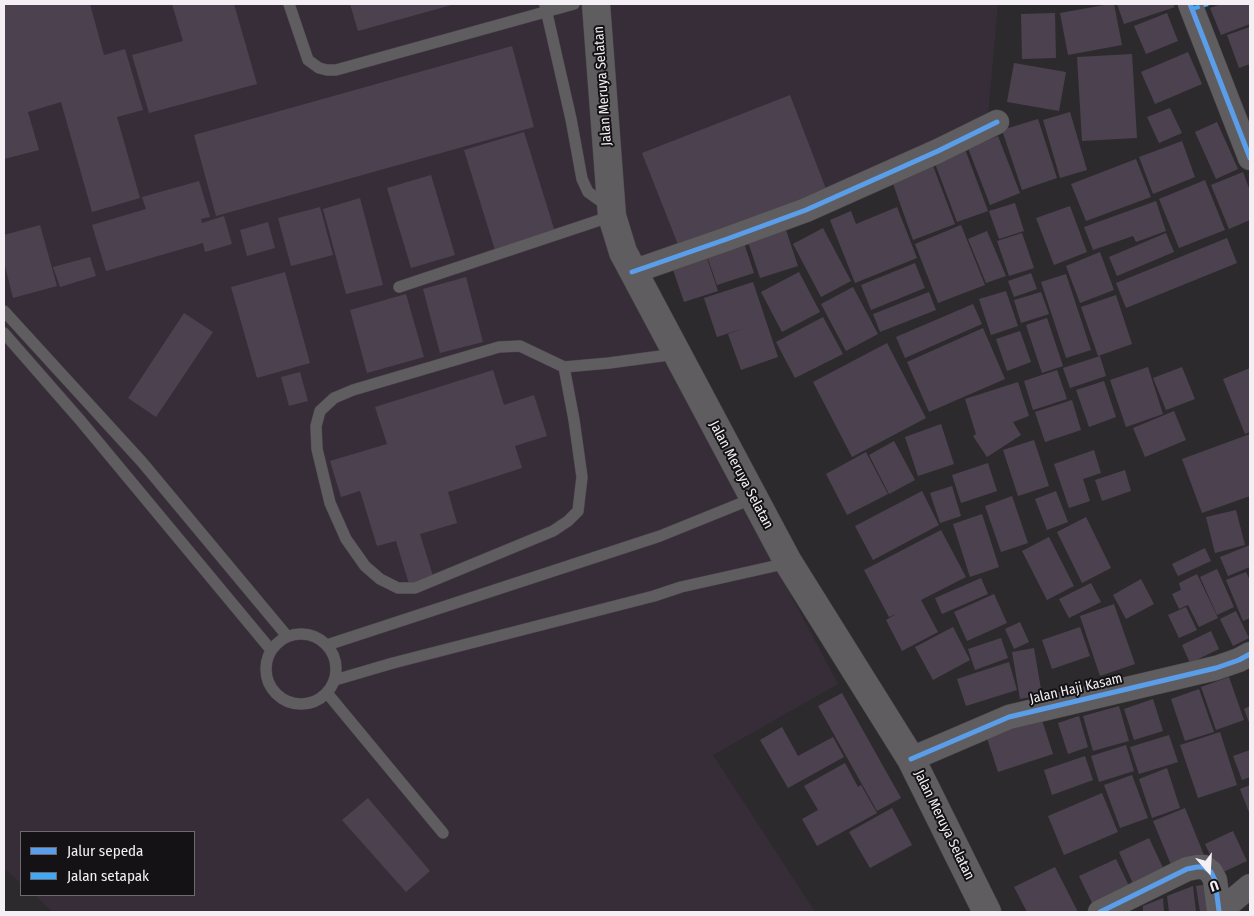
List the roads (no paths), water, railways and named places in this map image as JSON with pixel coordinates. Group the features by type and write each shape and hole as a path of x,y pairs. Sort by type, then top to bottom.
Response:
{"main road":[{"name":"Jalan Meruya Selatan","path":"596,4 612,209 623,252 788,562 911,759 987,912"}],"street":[{"path":"1196,6 1250,158"},
{"path":"632,272 806,210 938,151 997,122"},
{"name":"Jalan Haji Kasam","path":"911,759 1010,717 1216,668 1250,654"},
{"path":"1100,912 1187,869 1204,867 1211,872 1215,880 1219,912"},
{"path":"1219,912 1250,886"}],"lane":[{"path":"289,4 308,60 319,68 327,70 336,70 545,8 574,4"},
{"path":"545,8 571,119 582,179 588,192 612,209"},
{"path":"399,287 612,209"},
{"path":"4,311 142,462 288,636"},
{"path":"4,333 80,420 271,650"},
{"path":"564,367 582,477 578,511 568,521 553,531 415,588 398,588 380,579 364,566 346,539 330,503 317,449 316,426 320,411 334,398 353,390 499,347 520,346 564,367 676,354"},
{"path":"327,645 660,536 754,498"},
{"path":"335,680 654,596 680,587 788,562"},
{"path":"302,634 315,637 327,645 332,652 337,671 335,680 327,694 315,702 300,705 285,701 274,692 266,679 266,664 271,650 288,636 302,634"},
{"path":"327,694 443,833"}]}
